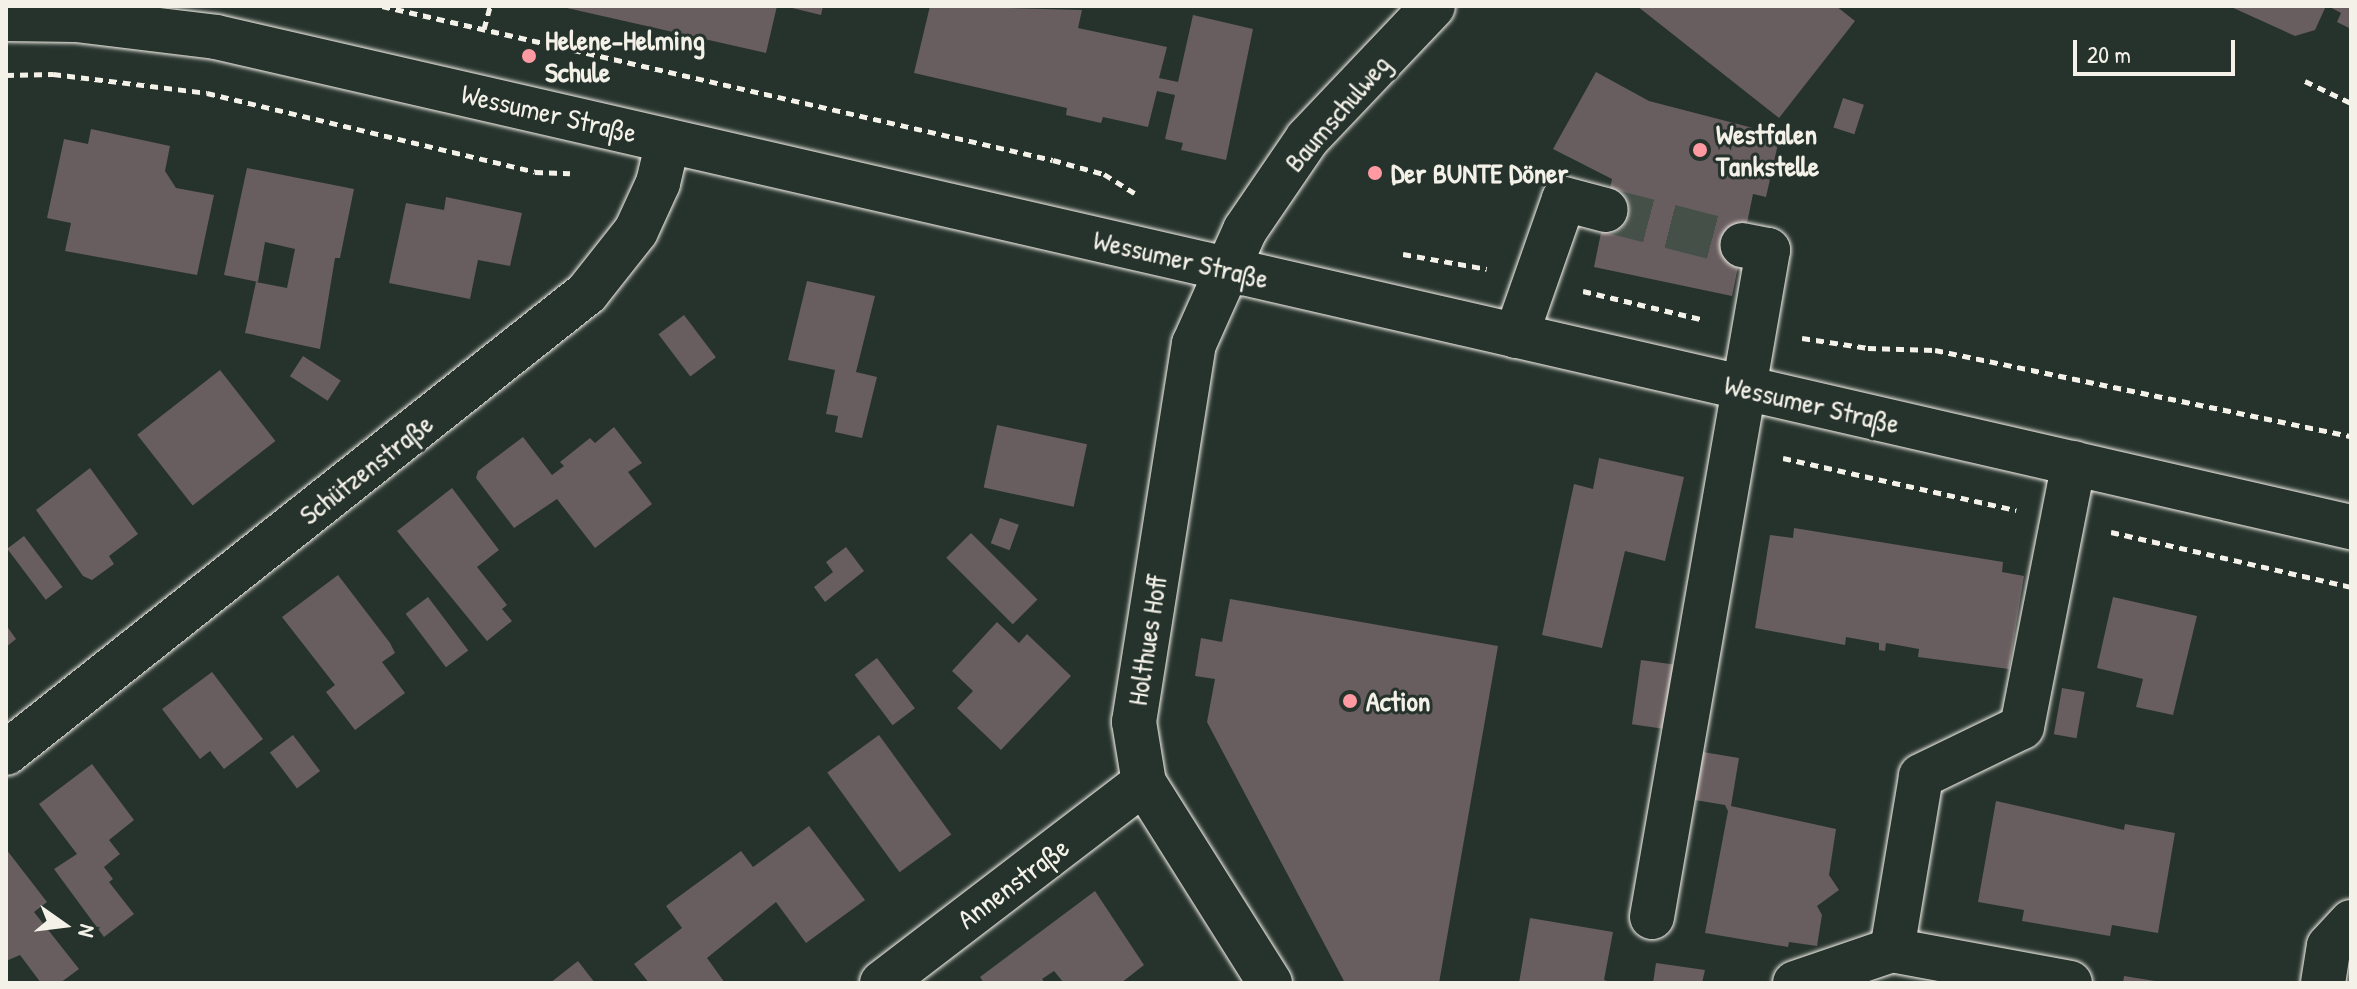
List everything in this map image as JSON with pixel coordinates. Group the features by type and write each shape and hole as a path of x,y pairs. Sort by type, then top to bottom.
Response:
{"street":[{"name":"Baumschulweg","path":"1225,269 1307,139 1433,6"},
{"name":"Wessumer Straße","path":"6,19 76,20 216,37 2351,527"},
{"name":"Schützenstraße","path":"6,753 587,293 636,231 658,183 668,141"},
{"path":"1516,336 1564,199 1606,210"},
{"path":"1652,917 1768,250 1742,245"},
{"name":"Holthues Hoff","path":"1225,269 1194,344 1134,722 1144,783 1270,983"},
{"path":"1892,950 1921,776 2022,727 2074,463"},
{"name":"Annenstraße","path":"882,983 1144,783"},
{"path":"2323,983 2329,946 2351,922"},
{"path":"1795,983 1892,950 2070,983"}],"path":[{"path":"382,6 1053,160 1104,174 1140,197"},
{"path":"484,29 490,6"},
{"path":"2305,81 2351,103"},
{"path":"1390,253 1535,279 1753,331 1868,348 1935,350 2351,436"}],"building":[{"path":"558,6 777,6 766,53"},
{"path":"784,6 823,6 821,15"},
{"path":"930,6 1082,10 1078,28 1167,47 1159,78 1178,82 1193,15 1253,29 1226,160 1181,150 1183,143 1165,139 1175,95 1157,91 1148,127 1103,117 1101,123 1066,115 1067,108 914,73"},
{"path":"1637,6 1836,6 1855,21 1779,118"},
{"path":"2229,6 2326,6 2315,30 2295,36"},
{"path":"2328,6 2351,6 2351,29 2337,22 2341,13"},
{"path":"1596,72 1649,101 1780,135 1766,197 1753,194 1732,296 1594,267 1612,179 1553,149"},
{"path":"1843,98 1864,105 1854,134 1833,127"},
{"path":"91,129 170,146 165,171 176,188 214,195 197,275 65,251 71,223 47,218 64,139 88,144"},
{"path":"247,168 354,189 340,258 335,258 320,349 245,333 256,282 287,288 295,249 265,242 258,282 224,275"},
{"path":"446,197 522,213 510,266 478,260 470,299 389,283 406,203 444,210"},
{"path":"807,281 875,296 856,372 877,377 862,438 835,432 838,416 826,414 835,370 788,360"},
{"path":"684,315 716,357 690,377 658,334"},
{"path":"303,356 341,381 328,401 290,376"},
{"path":"220,370 275,441 193,506 137,435"},
{"path":"997,425 1087,444 1074,507 984,488"},
{"path":"614,427 642,463 628,472 652,504 595,548 557,499 514,528 476,478 478,471 523,437 552,475 564,466 560,462 590,438 595,443"},
{"path":"1599,458 1684,477 1665,561 1625,551 1602,648 1542,635 1574,484 1593,489"},
{"path":"90,468 138,534 109,556 114,564 92,580 83,576 36,510"},
{"path":"452,488 499,550 477,567 507,605 502,609 512,621 487,641 397,531"},
{"path":"1000,518 1019,525 1010,550 991,543"},
{"path":"1794,528 2003,562 2002,572 2024,576 2009,669 1918,657 1919,649 1886,643 1885,651 1879,650 1879,643 1846,637 1845,645 1755,628 1770,535 1793,538"},
{"path":"971,533 1037,599 1013,624 946,558"},
{"path":"24,536 63,587 46,600 7,549"},
{"path":"846,547 864,571 825,602 814,587 833,572 826,562"},
{"path":"338,575 390,643 395,653 382,662 405,693 355,730 326,692 335,685 282,617"},
{"path":"428,597 468,651 446,667 406,614"},
{"path":"2113,597 2197,616 2173,715 2136,707 2143,679 2097,668"},
{"path":"1230,599 1498,646 1439,983 1345,983 1207,722 1215,679 1195,676 1201,638 1222,642"},
{"path":"997,622 1019,643 1027,634 1071,676 1001,750 957,708 973,691 952,671"},
{"path":"6,625 16,639 6,647"},
{"path":"877,658 915,708 893,725 855,675"},
{"path":"1641,660 1676,665 1667,729 1632,724"},
{"path":"212,672 263,739 224,769 210,751 200,759 162,709"},
{"path":"2062,688 2085,692 2076,738 2054,734"},
{"path":"293,735 320,771 297,788 270,752"},
{"path":"879,735 951,835 900,872 827,773"},
{"path":"1691,750 1739,758 1731,806 1836,829 1829,875 1839,890 1817,906 1822,915 1817,946 1789,942 1788,947 1705,933 1728,811 1725,805 1683,798"},
{"path":"92,764 134,820 109,840 120,854 104,867 113,879 109,882 134,914 104,937 54,869 77,854 39,804"},
{"path":"1996,801 2124,830 2125,824 2175,833 2158,933 2112,925 2110,936 2022,921 2024,910 1978,902"},
{"path":"809,826 865,900 806,943 776,902 707,958 725,983 649,983 634,964 682,928 666,906 741,851 753,867"},
{"path":"6,849 47,902 34,912 79,969 60,983 41,983 20,955 6,961"},
{"path":"1095,891 1144,965 1121,983 1064,983 1054,971 1042,979 1045,983 984,983 980,977"},
{"path":"1530,918 1613,932 1604,980 1614,983 1519,983"},
{"path":"578,961 595,983 550,983"},
{"path":"1656,963 1705,970 1702,983 1653,983"},
{"path":"2124,976 2155,981 2155,983 2123,983"}],"tunnel":[{"path":"1606,210 1742,245"}],"place":[{"name":"Helene-Helming Schule","path":"529,56"},
{"name":"Westfalen Tankstelle","path":"1700,150"},
{"name":"Der BUNTE Döner","path":"1375,173"},
{"name":"Action","path":"1350,701"}]}
